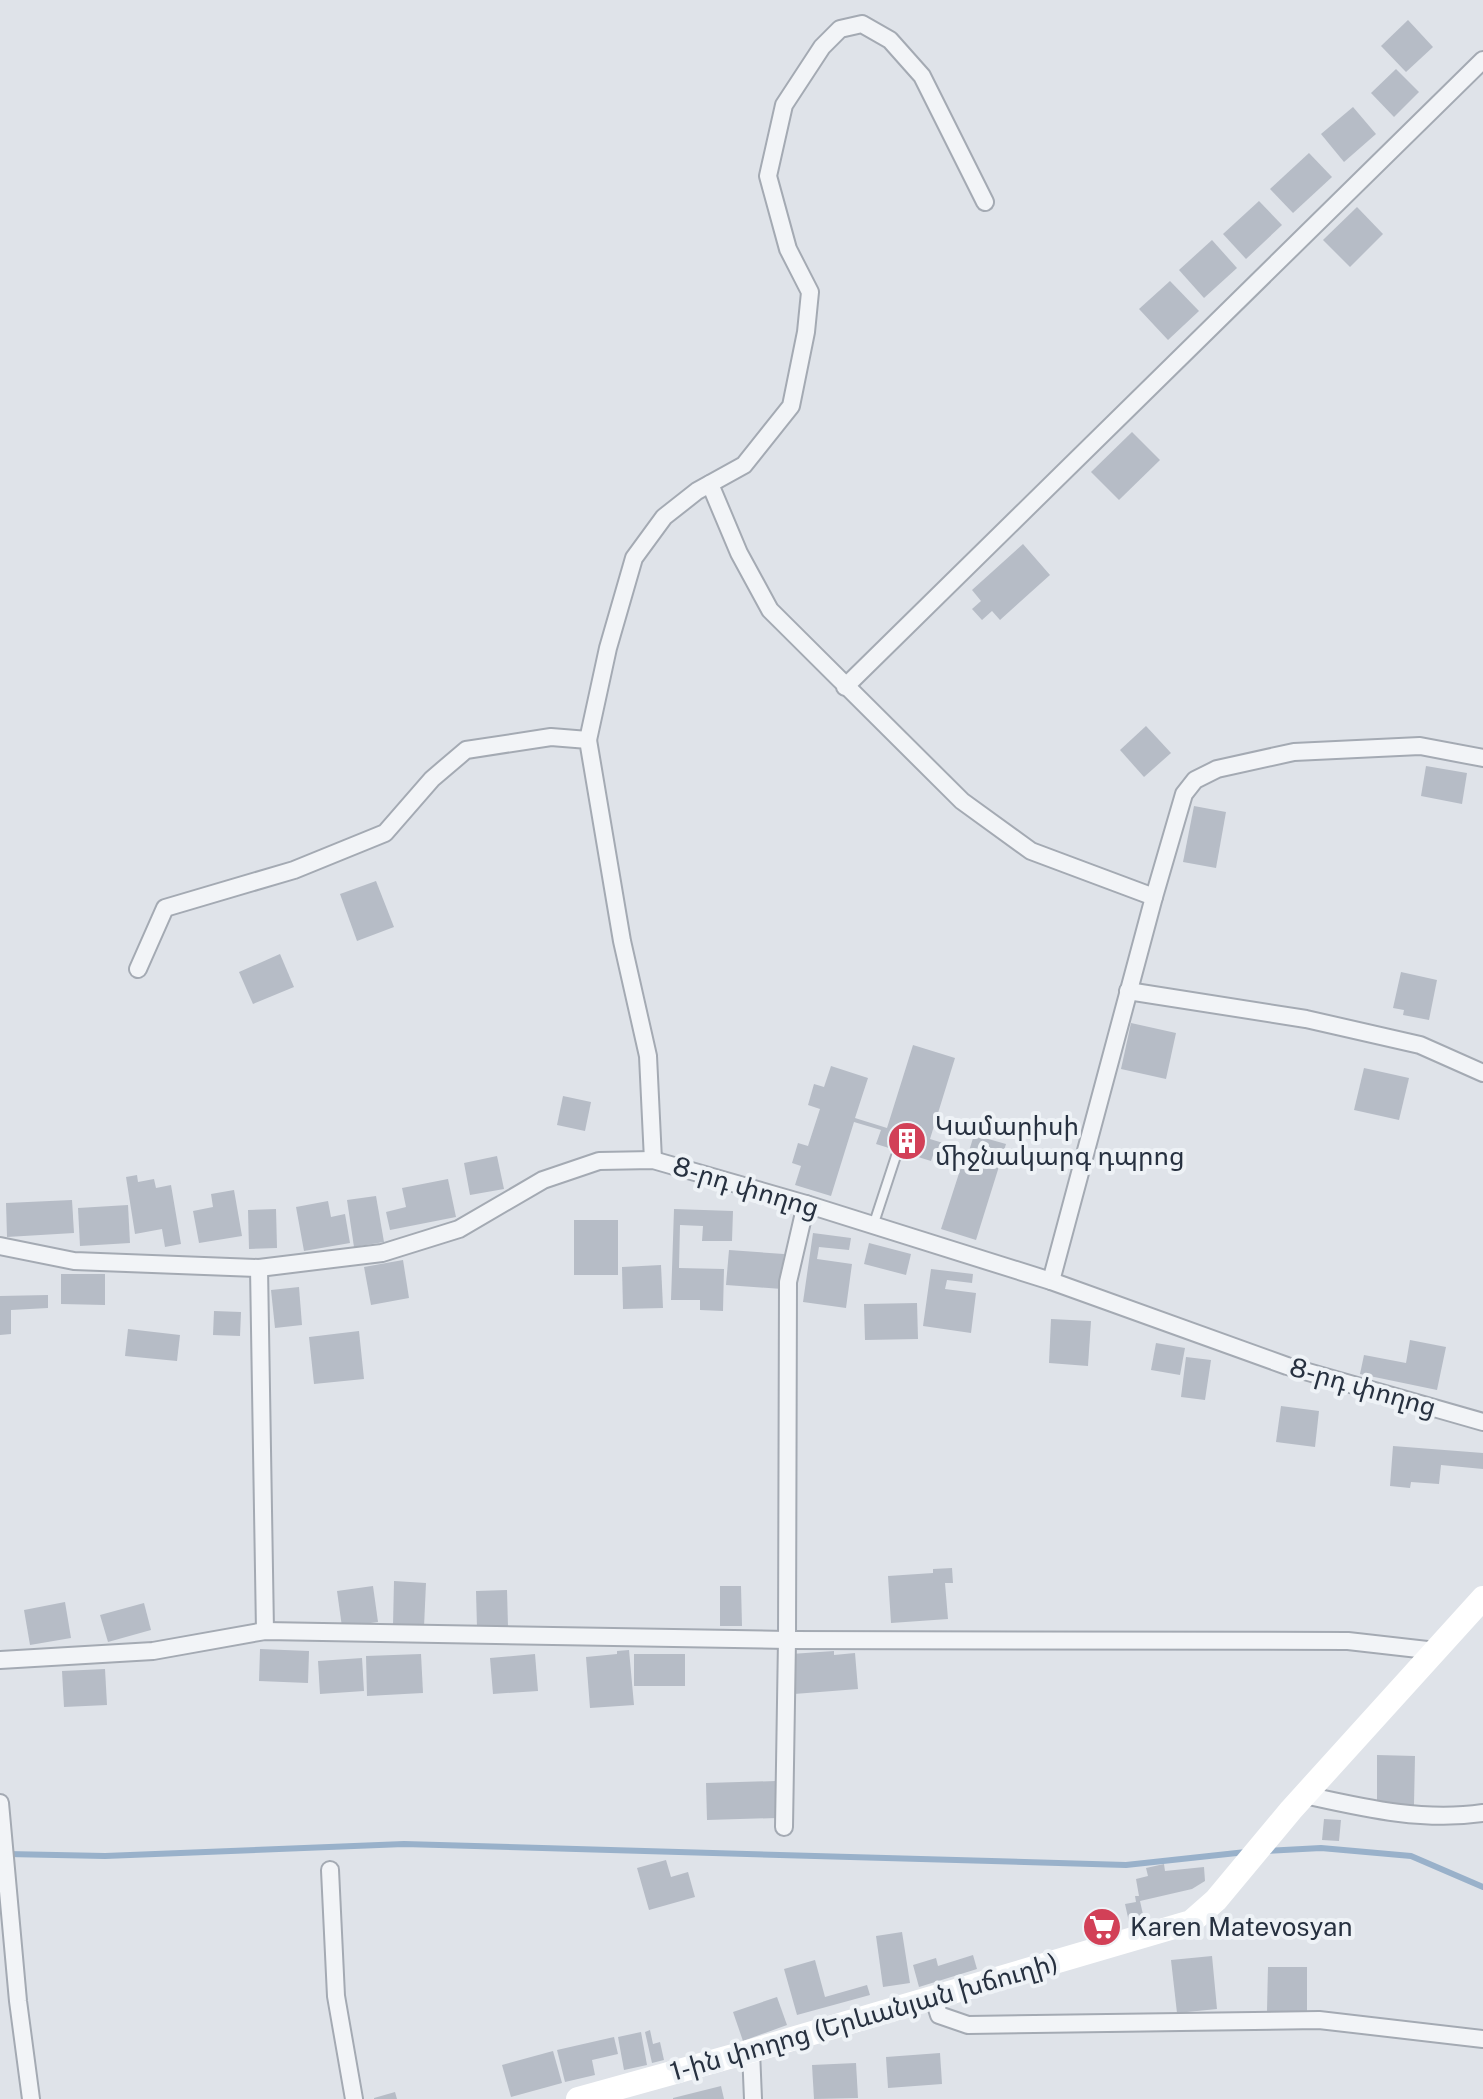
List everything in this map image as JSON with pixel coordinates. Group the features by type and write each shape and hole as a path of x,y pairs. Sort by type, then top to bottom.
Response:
{"main road":[{"name":"1-ին փողոց (Երևանյան խճուղի)","path":"578,2099 1191,1922 1216,1900 1298,1802 1483,1598"}],"street":[{"path":"653,1160 648,1056 622,941 588,740 608,648 634,558 664,517 697,491 744,465 791,406 806,332 810,292 788,249 768,176 784,105 822,47 840,29 862,24 890,40 922,76 985,202"},
{"path":"845,687 1483,60"},
{"path":"710,484 739,553 770,610 962,801 1031,851 1154,897"},
{"path":"138,969 165,908 294,870 385,833 432,779 466,750 551,737 588,740"},
{"path":"1051,1281 1154,897 1184,794 1195,780 1217,769 1294,752 1420,746 1483,758"},
{"path":"1128,991 1306,1019 1420,1045 1483,1073"},
{"name":"8-րդ փողոց","path":"0,1246 74,1261 259,1268 382,1253 459,1229 543,1180 599,1161 653,1160 806,1204 1051,1281 1287,1366 1483,1422"},
{"path":"784,1827 788,1282 806,1204"},
{"path":"259,1268 265,1631"},
{"path":"0,1660 153,1651 265,1631 787,1640 1348,1641 1436,1651"},
{"path":"1298,1802 1385,1813 1463,1816 1483,1813"},
{"path":"0,1803 18,2001 31,2099"},
{"path":"330,1870 336,1996 354,2099"},
{"path":"933,1996 939,2015 968,2025 1319,2020 1483,2039"},
{"path":"0,2002 18,2001"},
{"path":"751,2051 753,2099"}],"lane":[{"path":"873,1227 896,1156"}],"building":[{"path":"1408,20 1433,47 1406,72 1381,46"},
{"path":"1396,69 1419,92 1394,117 1371,93"},
{"path":"1353,107 1376,134 1344,162 1321,134"},
{"path":"1309,153 1332,177 1293,213 1270,189"},
{"path":"1259,201 1282,225 1246,259 1223,234"},
{"path":"1357,207 1383,234 1350,267 1323,240"},
{"path":"1212,240 1237,268 1204,298 1179,270"},
{"path":"1170,281 1199,311 1168,340 1139,309"},
{"path":"1132,432 1160,460 1119,500 1091,472"},
{"path":"1023,544 1050,575 1000,620 992,611 982,620 972,609 981,601 972,590"},
{"path":"1146,726 1171,753 1144,777 1120,750"},
{"path":"1426,766 1467,773 1462,804 1421,796"},
{"path":"1194,806 1226,812 1216,868 1183,862"},
{"path":"376,881 394,927 357,941 340,894"},
{"path":"280,954 294,987 253,1004 239,972"},
{"path":"1401,972 1437,980 1429,1020 1403,1015 1404,1010 1393,1008"},
{"path":"1131,1023 1176,1033 1166,1079 1121,1069"},
{"name":"Կամարիսի միջնակարգ դպրոց","path":"913,1045 955,1058 930,1139 969,1151 974,1135 1006,1144 976,1240 941,1229 963,1161 934,1152 931,1161 876,1144 881,1130 854,1122 831,1196 795,1185 801,1166 792,1163 798,1143 808,1146 820,1109 808,1105 814,1084 824,1087 831,1066 868,1078 855,1118 887,1128"},
{"path":"1364,1068 1409,1078 1399,1120 1354,1110"},
{"path":"563,1096 591,1102 585,1131 557,1125"},
{"path":"497,1156 504,1189 470,1195 464,1163"},
{"path":"137,1175 138,1182 154,1179 156,1188 171,1185 181,1244 165,1247 162,1229 135,1234 126,1177"},
{"path":"448,1179 456,1217 390,1230 386,1212 406,1207 402,1188"},
{"path":"234,1190 242,1236 199,1243 193,1211 213,1207 211,1194"},
{"path":"376,1196 384,1242 354,1247 347,1200"},
{"path":"72,1200 74,1233 7,1237 6,1203"},
{"path":"328,1201 331,1217 345,1214 350,1243 304,1251 296,1207"},
{"path":"128,1205 130,1243 80,1246 78,1208"},
{"path":"276,1209 277,1248 249,1249 248,1210"},
{"path":"674,1209 733,1211 732,1241 702,1241 703,1226 680,1225 679,1268 724,1269 723,1311 700,1310 700,1300 671,1300"},
{"path":"574,1220 618,1220 618,1275 574,1275"},
{"path":"813,1233 851,1238 849,1250 819,1247 817,1259 852,1264 846,1308 803,1302"},
{"path":"869,1243 911,1254 906,1275 864,1264"},
{"path":"729,1250 784,1254 782,1289 726,1285"},
{"path":"403,1260 409,1298 371,1305 364,1267"},
{"path":"661,1265 663,1308 623,1309 622,1267"},
{"path":"931,1269 973,1274 972,1283 947,1280 945,1289 976,1293 971,1333 923,1326"},
{"path":"61,1274 105,1274 105,1305 61,1304"},
{"path":"299,1287 302,1325 275,1328 271,1290"},
{"path":"48,1295 48,1308 11,1310 11,1334 0,1335 0,1296"},
{"path":"917,1303 918,1339 865,1340 864,1304"},
{"path":"214,1311 241,1312 240,1336 213,1335"},
{"path":"1051,1319 1091,1321 1088,1366 1049,1363"},
{"path":"128,1329 180,1335 177,1361 125,1356"},
{"path":"359,1331 364,1379 314,1384 309,1337"},
{"path":"1410,1340 1446,1347 1437,1390 1360,1374 1364,1355 1406,1363"},
{"path":"1156,1343 1185,1348 1180,1375 1151,1370"},
{"path":"1186,1357 1211,1360 1205,1400 1181,1397"},
{"path":"1281,1406 1319,1411 1315,1447 1276,1442"},
{"path":"1393,1446 1483,1453 1483,1469 1441,1465 1439,1484 1411,1482 1410,1488 1390,1486"},
{"path":"952,1568 953,1583 945,1583 948,1619 891,1623 888,1576 933,1573 933,1569"},
{"path":"394,1581 426,1583 424,1627 393,1626"},
{"path":"373,1586 378,1622 342,1627 337,1591"},
{"path":"720,1586 741,1586 742,1626 720,1626"},
{"path":"507,1590 508,1627 477,1628 476,1591"},
{"path":"65,1602 71,1638 30,1645 24,1610"},
{"path":"144,1603 151,1630 108,1642 100,1615"},
{"path":"260,1649 309,1651 308,1683 259,1681"},
{"path":"629,1650 634,1705 590,1708 586,1657"},
{"path":"834,1651 834,1655 855,1653 858,1689 794,1694 791,1654"},
{"path":"421,1654 423,1693 367,1696 366,1656"},
{"path":"535,1654 538,1691 493,1694 490,1658"},
{"path":"634,1654 685,1654 685,1686 634,1686"},
{"path":"362,1658 364,1691 320,1694 318,1661"},
{"path":"105,1669 107,1705 64,1707 62,1671"},
{"path":"1377,1755 1415,1756 1414,1805 1377,1804"},
{"path":"776,1781 777,1818 707,1820 706,1783"},
{"path":"1324,1819 1341,1820 1339,1841 1322,1840"},
{"path":"666,1860 671,1877 688,1872 695,1897 649,1910 637,1868"},
{"path":"1164,1864 1165,1871 1204,1867 1205,1881 1192,1889 1140,1901 1144,1919 1129,1922 1125,1904 1136,1902 1135,1896 1139,1896 1136,1879 1148,1876 1146,1868"},
{"path":"1108,1909 1114,1927 1093,1935 1086,1917"},
{"path":"902,1932 910,1983 883,1987 876,1936"},
{"path":"973,1955 977,1969 919,1987 913,1965 936,1958 938,1966"},
{"path":"1212,1956 1217,2009 1177,2013 1171,1960"},
{"path":"815,1960 825,1997 867,1985 870,1995 797,2015 784,1969"},
{"path":"1268,1967 1307,1967 1307,2011 1267,2011"},
{"path":"777,1997 787,2025 743,2041 733,2012"},
{"path":"650,2030 653,2044 660,2042 664,2060 652,2063 645,2032"},
{"path":"641,2032 647,2065 624,2070 618,2037"},
{"path":"614,2037 618,2054 592,2060 595,2075 565,2082 557,2050"},
{"path":"553,2051 562,2083 511,2097 502,2065"},
{"path":"940,2053 942,2084 888,2088 886,2057"},
{"path":"856,2063 858,2098 814,2099 812,2065"},
{"path":"721,2086 724,2099 673,2099 673,2098"},
{"path":"395,2092 397,2099 374,2099 374,2098"}],"waterway":[{"path":"7,1854 105,1856 404,1844 1126,1865 1246,1852"},
{"path":"1265,1851 1321,1848 1411,1856 1483,1887"}],"place":[{"name":"Կամարիսի միջնակարգ դպրոց","path":"907,1141"},
{"name":"Karen Matevosyan","path":"1102,1927"}]}
